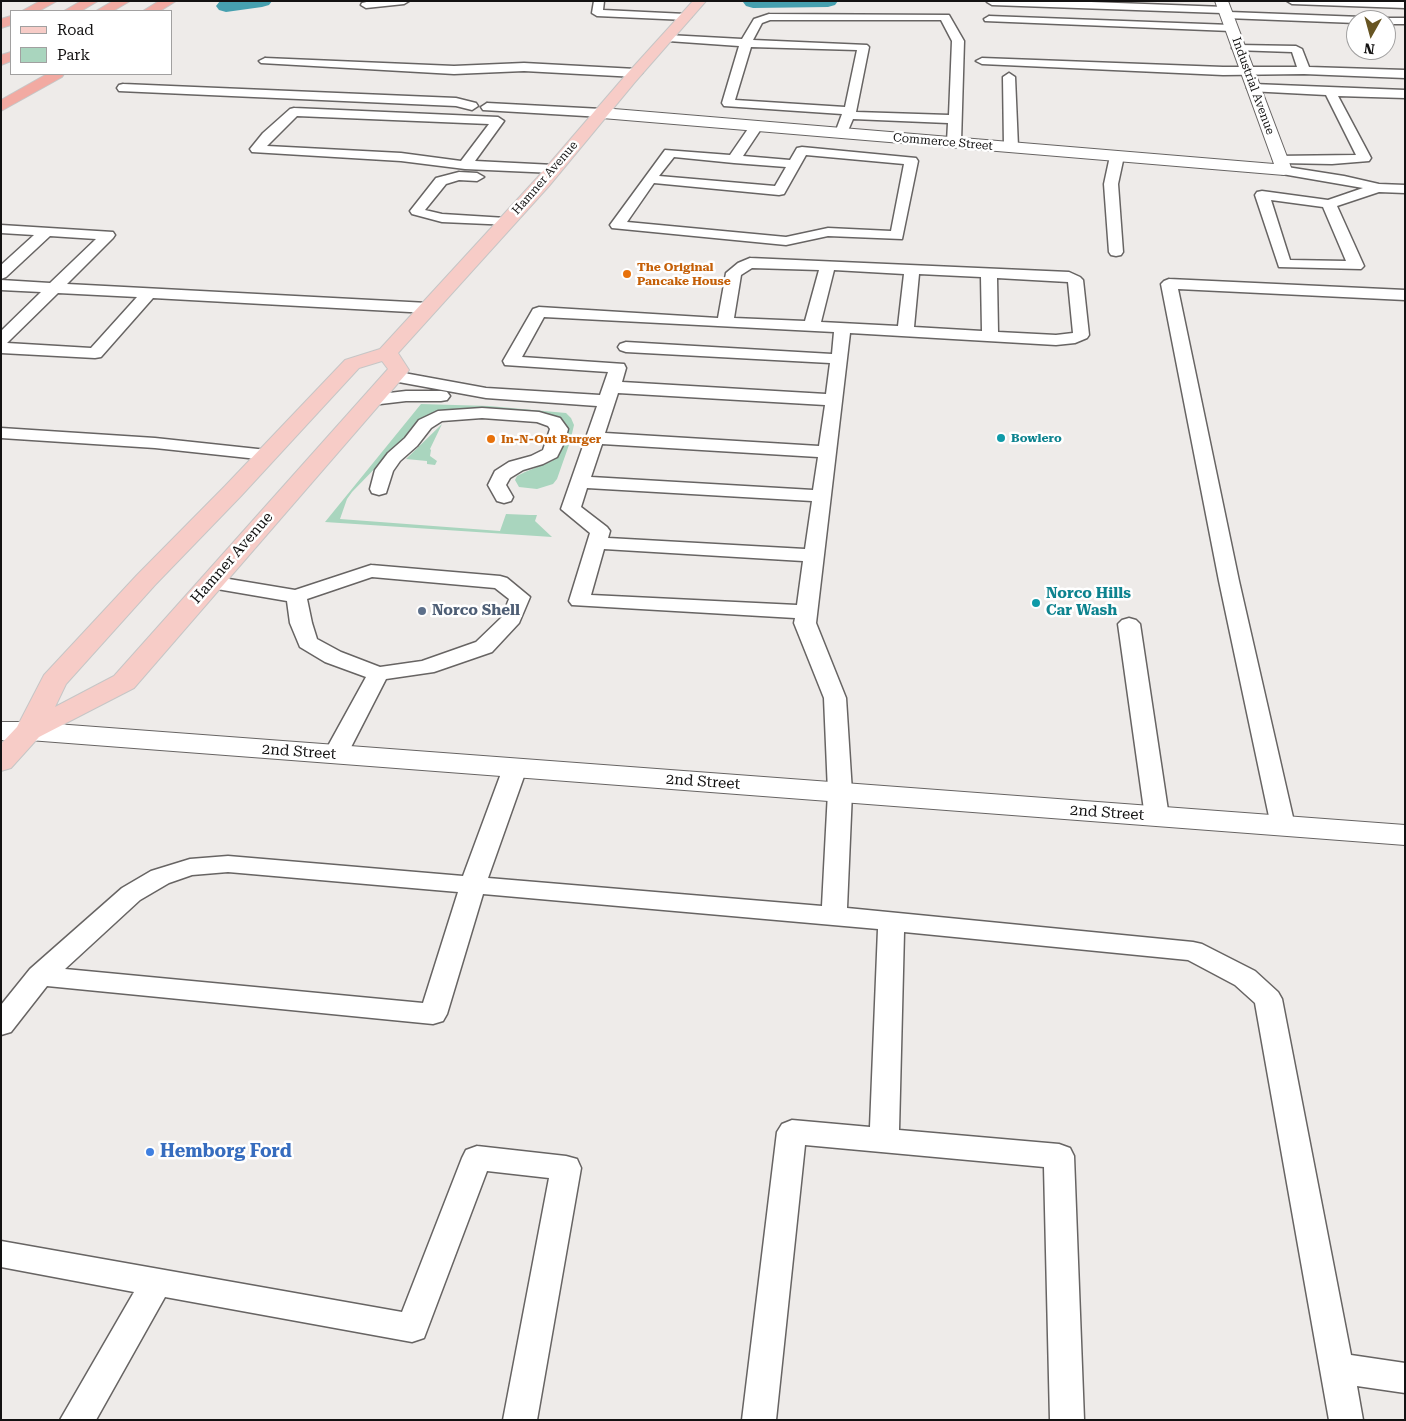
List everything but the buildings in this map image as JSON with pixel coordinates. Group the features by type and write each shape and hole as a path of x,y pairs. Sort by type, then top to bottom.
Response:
{"highway":[{"path":"31,10 51,1"},
{"path":"73,10 92,1"},
{"path":"105,10 124,1"},
{"path":"152,10 170,1"},
{"path":"166,10 180,1"},
{"path":"1,107 55,75"}],"main road":[{"name":"Hamner Avenue","path":"1,762 29,731 54,681 146,580 352,364 387,353 548,176 700,1"},
{"path":"387,353 399,370 394,376"},
{"name":"Hamner Avenue","path":"29,731 124,682 394,376"}],"street":[{"name":"Industrial Avenue","path":"1231,24 1282,164"},
{"name":"Commerce Street","path":"602,113 1117,156 1282,164"},
{"name":"2nd Street","path":"1,731 29,731 1405,836"}],"lane":[{"path":"366,4 404,1"},
{"path":"599,1 597,13 686,17"},
{"path":"1259,1 1275,29"},
{"path":"1292,1 1405,5"},
{"path":"992,2 1231,24 1296,49 1304,70"},
{"path":"954,142 955,119 958,42 945,17 769,17 758,21 746,44 728,103 955,119"},
{"path":"989,19 1231,24 1268,17 1346,19"},
{"path":"668,38 746,44 863,47 849,113 842,133"},
{"path":"265,61 454,70 524,68 636,73"},
{"path":"982,61 1223,71 1246,69 1405,74"},
{"path":"1009,77 1011,147"},
{"path":"123,88 456,102 472,106"},
{"path":"1253,88 1405,94"},
{"path":"1282,164 1364,158 1330,92"},
{"path":"487,107 602,113"},
{"path":"465,165 498,121 294,112 257,149 401,157 548,176"},
{"path":"734,159 758,126"},
{"path":"887,159 896,138"},
{"path":"650,179 779,191 802,151 911,161 897,236 828,232 786,241 617,225 650,179 670,153 794,164"},
{"path":"1116,252 1111,184 1117,156"},
{"path":"1282,164 1405,196"},
{"path":"506,222 442,218 417,211 441,181 448,178 466,176 548,176"},
{"path":"1329,204 1356,266 1284,264 1262,195 1329,204 1378,188 1405,189"},
{"path":"1,229 108,235 1,340"},
{"path":"1,274 46,232"},
{"path":"618,368 511,361 538,312 638,319 1056,340 1075,338 1081,335 1075,280 1068,277 828,265 758,263 743,266 734,273 725,323"},
{"path":"812,327 828,265"},
{"path":"905,332 912,269"},
{"path":"989,272 990,336"},
{"path":"1283,826 1227,571 1170,284 1405,295"},
{"path":"1,285 428,308"},
{"path":"1,348 95,353 150,292"},
{"path":"638,319 608,394 571,509 600,530 579,600 807,612"},
{"path":"834,916 840,792 835,698 805,623 843,328"},
{"path":"626,347 839,359"},
{"path":"394,376 486,393"},
{"path":"372,400 406,396 449,396 486,393 834,400"},
{"path":"379,489 384,470 394,457 411,442 426,424 438,416 482,413 539,417 554,422 559,429 556,442 550,453 537,460 516,466 502,475 497,485 504,497"},
{"path":"1,433 155,443 267,455"},
{"path":"594,438 827,452"},
{"path":"580,482 822,496"},
{"path":"597,543 814,556"},
{"path":"211,582 296,596 370,572 500,582 520,597 512,619 484,647 426,667 378,674 333,657 308,642 301,623 296,596"},
{"path":"1129,624 1157,817"},
{"path":"336,755 378,674"},
{"path":"40,976 433,1014 473,884 515,768"},
{"path":"1,1025 40,976 131,894 160,877 190,867 228,864 834,916 1193,951 1244,978 1268,998 1346,1420"},
{"path":"884,1140 891,922"},
{"path":"759,1420 792,1132 1059,1156 1067,1420"},
{"path":"1,1254 412,1328 477,1158 566,1168 520,1420"},
{"path":"77,1420 158,1282"},
{"path":"1336,1368 1405,1378"}],"green space":[{"path":"421,404 489,406 566,413 574,425 557,479 553,484 537,489 519,487 515,480 517,476 552,461 559,455 568,428 564,422 555,418 473,410 435,412 421,421 352,492 347,499 340,519 500,531 506,514 537,515 535,521 552,537 325,522"},
{"path":"442,424 430,449 430,456 437,461 435,465 427,464 427,461 406,459"}],"waterway":[{"path":"226,6 262,1"},
{"path":"753,2 828,1"}],"place":[{"name":"The Original Pancake House","path":"627,274"},
{"name":"Bowlero","path":"1001,438"},
{"name":"In-N-Out Burger","path":"491,439"},
{"name":"Norco Hills Car Wash","path":"1036,603"},
{"name":"Norco Shell","path":"422,611"},
{"name":"Hemborg Ford","path":"150,1152"}]}
